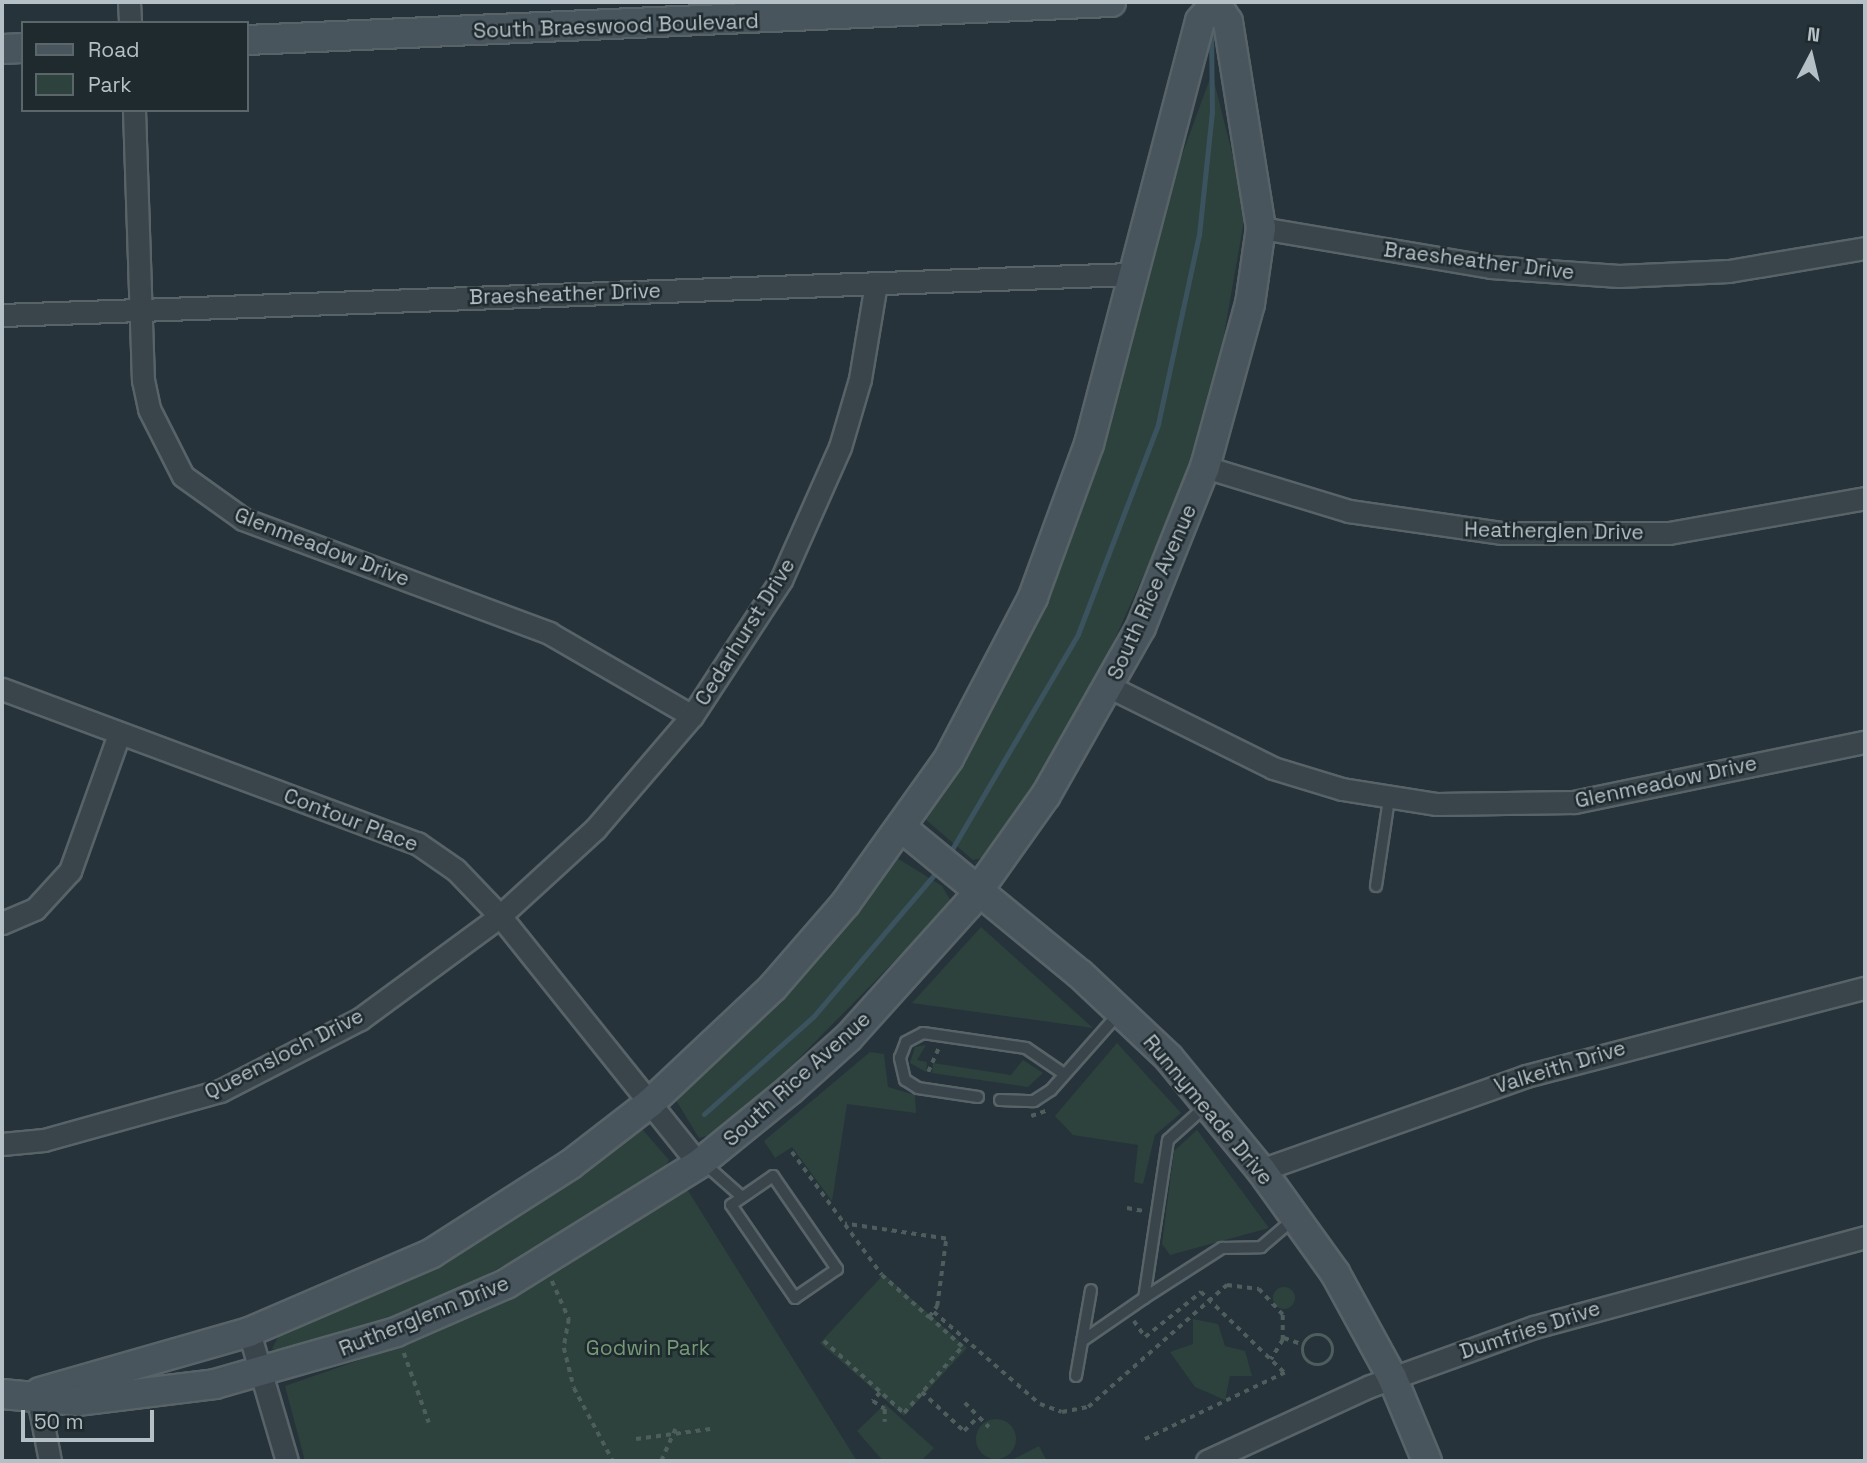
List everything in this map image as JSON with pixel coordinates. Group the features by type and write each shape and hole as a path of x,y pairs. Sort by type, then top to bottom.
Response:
{"street":[{"path":"129,2 130,21"},
{"name":"South Braeswood Boulevard","path":"248,40 636,14 1111,2"},
{"name":"South Rice Avenue","path":"650,1103 773,988 902,828 949,758 1032,597 1089,444 1129,274 1200,22 1215,3 1228,22 1261,229 1250,304 1205,467 1110,687 980,890 849,1037 699,1164"},
{"path":"2,49 21,48"},
{"name":"Glenmeadow Drive","path":"134,112 149,409 183,476 219,506 549,633 692,716"},
{"name":"Braesheather Drive","path":"1261,229 1491,267 1619,276 1730,271 1865,248"},
{"name":"Braesheather Drive","path":"2,315 1129,274"},
{"name":"Cedarhurst Drive","path":"500,916 634,788 692,716 781,580 813,516 860,379 876,283"},
{"name":"Heatherglen Drive","path":"1205,467 1349,511 1502,533 1669,533 1865,498"},
{"name":"Glenmeadow Drive","path":"1110,687 1273,768 1389,799 1472,806 1574,802 1865,742"},
{"name":"Contour Place","path":"2,689 417,842 456,870 500,916 699,1164"},
{"path":"2,923 35,909 70,871 119,733"},
{"name":"Runnymeade Drive","path":"902,828 980,890 1120,1012 1207,1105 1261,1170 1295,1217 1392,1377 1427,1461"},
{"name":"Queensloch Drive","path":"2,1144 44,1140 220,1091 360,1019 500,916"},
{"name":"Valkeith Drive","path":"1261,1170 1526,1076 1865,988"},
{"name":"Rutherglenn Drive","path":"37,1393 249,1332 432,1253 571,1164 650,1103"},
{"name":"Rutherglenn Drive","path":"2,1394 37,1393 77,1401 149,1395 261,1371 396,1332 544,1265 699,1164"},
{"name":"Dumfries Drive","path":"1207,1461 1392,1377 1680,1282 1865,1237"},
{"path":"249,1332 287,1461"},
{"path":"37,1393 50,1461"}],"lane":[{"path":"1376,886 1389,799"},
{"path":"1000,1100 1034,1101 1064,1074 1120,1012"},
{"path":"978,1097 918,1088 905,1080 900,1058 906,1042 923,1033 1026,1048 1064,1074"},
{"path":"1144,1298 1168,1140 1207,1105"},
{"path":"699,1164 713,1166 742,1198"},
{"path":"773,1176 838,1269 795,1298 731,1205 742,1198 773,1176"},
{"path":"1082,1341 1222,1248 1261,1247 1295,1217"},
{"path":"1076,1376 1091,1290"}],"path":[{"path":"928,1072 939,1047"},
{"path":"792,1152 882,1275 962,1347 904,1413 824,1341"},
{"path":"845,1224 946,1239 937,1306 929,1317"},
{"path":"548,1273 569,1319 564,1348 574,1388 613,1461"},
{"path":"1195,1317 1207,1298 1227,1285 1259,1289 1283,1315 1284,1338 1271,1360"},
{"path":"1134,1321 1145,1337 1201,1292 1285,1373 1144,1440"},
{"path":"396,1332 429,1423"},
{"path":"1284,1338 1304,1345 1315,1364 1334,1353 1324,1336 1304,1345"},
{"path":"880,1392 873,1401 885,1409 885,1422"},
{"path":"922,1392 964,1431 976,1419"},
{"path":"965,1403 976,1419 989,1427"},
{"path":"636,1439 675,1429 710,1430"},
{"path":"661,1461 675,1429"}],"green space":[{"path":"1212,73 1246,209 1218,369 1179,497 1083,709 989,856 973,860 925,819 1060,571 1095,474 1155,229"},
{"path":"897,858 942,886 952,903 728,1130 699,1138 674,1097 815,960"},
{"path":"981,927 1093,1028 912,1003"},
{"path":"1117,1043 1181,1113 1155,1135 1143,1184 1134,1182 1138,1145 1073,1135 1055,1116"},
{"path":"926,1045 917,1060 927,1062 926,1072 910,1063 915,1047"},
{"path":"870,1052 884,1054 888,1087 915,1095 916,1113 847,1104 832,1201 792,1147 775,1158 764,1141"},
{"path":"1023,1060 1043,1073 1028,1087 932,1073 933,1063 1011,1075"},
{"path":"642,1129 669,1160 662,1173 603,1213 467,1285 337,1341 297,1353 272,1349 279,1335 417,1269"},
{"path":"1197,1130 1269,1228 1170,1255 1162,1244 1174,1151"},
{"name":"Godwin Park","path":"687,1189 857,1461 305,1461 285,1386 409,1343 507,1298"},
{"path":"884,1274 967,1348 904,1416 820,1343"},
{"path":"1284,1287 1292,1290 1295,1298 1292,1306 1284,1309 1276,1306 1273,1298 1276,1290"},
{"path":"1193,1319 1218,1324 1225,1346 1245,1351 1252,1376 1230,1376 1225,1400 1195,1387 1170,1352 1193,1344"},
{"path":"885,1404 934,1448 921,1461 883,1461 857,1431"},
{"path":"996,1419 1004,1420 1010,1425 1015,1431 1015,1447 1010,1453 1004,1458 996,1459 988,1458 982,1453 977,1447 976,1439 977,1431 982,1425 988,1420"},
{"path":"1039,1446 1047,1461 1010,1461"}],"waterway":[{"path":"948,856 1078,634 1158,424 1199,235 1212,112 1211,29"},
{"path":"704,1114 813,1017 938,870"}]}
